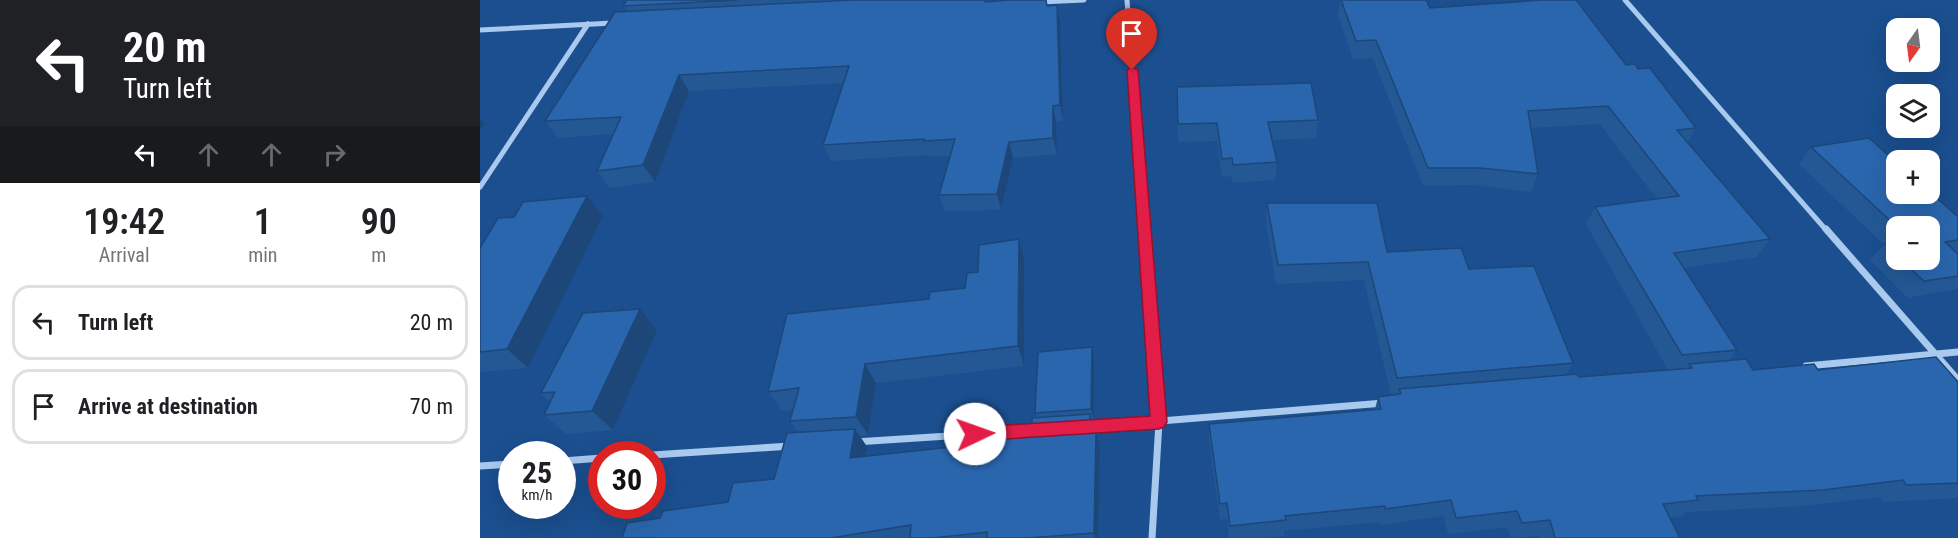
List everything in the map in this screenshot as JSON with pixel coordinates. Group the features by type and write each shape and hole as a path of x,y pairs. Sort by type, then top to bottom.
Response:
{"street":[{"path":"1037,2 1084,0"},
{"path":"1127,0 1159,422 1152,538"},
{"path":"1625,0 1958,380"},
{"path":"480,30 623,22"},
{"path":"480,187 588,24"},
{"path":"1792,367 1958,352"},
{"path":"1076,428 1398,401"},
{"path":"841,443 1053,429"},
{"path":"666,454 806,445"},
{"path":"480,466 498,465"}],"building":[{"path":"627,0 738,0 623,6"},
{"path":"854,0 985,0 985,2 1046,0 1047,6 1057,5 1060,105 1053,106 1053,138 1009,142 997,194 939,195 955,139 823,145 849,66 679,75 643,165 597,171 621,117 545,121 615,12"},
{"path":"1341,0 1426,0 1430,8 1542,0 1576,0 1626,65 1635,64 1638,69 1650,68 1696,128 1677,130 1770,239 1674,253 1737,350 1682,355 1595,207 1679,196 1608,106 1528,111 1538,174 1480,168 1428,168 1376,40 1356,41"},
{"path":"1311,83 1318,120 1268,122 1277,162 1233,165 1232,158 1222,159 1217,123 1178,124 1177,87"},
{"path":"1869,138 1886,153 1886,204 1940,204 1940,201 1958,217 1958,240 1945,242 1958,254 1958,276 1924,281 1912,270 1940,270 1940,216 1886,217 1811,147"},
{"path":"587,196 507,349 480,352 480,248 498,218 514,217 523,202"},
{"path":"1267,203 1377,203 1387,252 1461,248 1469,269 1534,266 1573,363 1397,378 1368,262 1278,265"},
{"path":"1019,239 1018,346 865,364 856,417 790,421 799,388 768,392 787,314 929,299 930,292 965,288 967,273 978,272 979,245"},
{"path":"640,309 592,411 544,415 555,392 541,393 583,313"},
{"path":"1092,347 1091,409 1035,413 1038,352"},
{"path":"1936,357 1958,382 1958,483 1906,485 1903,480 1823,490 1696,496 1698,500 1663,504 1680,538 1555,538 1550,520 1522,523 1517,511 1456,518 1451,500 1385,509 1385,506 1285,516 1286,520 1230,526 1227,503 1220,504 1209,424 1381,409 1378,397 1401,394 1399,389 1577,374 1579,377 1692,368 1689,364 1746,359 1753,370 1814,364 1818,370"},
{"path":"1090,414 1089,432 1096,432 1094,533 1028,538 987,538 987,532 910,538 911,525 831,538 622,538 627,523 666,519 666,511 728,502 733,483 774,479 787,433 855,429 850,458 997,442 998,438 1032,436 1032,418"}],"route":[{"path":"975,434 1159,422 1132,70"}]}
